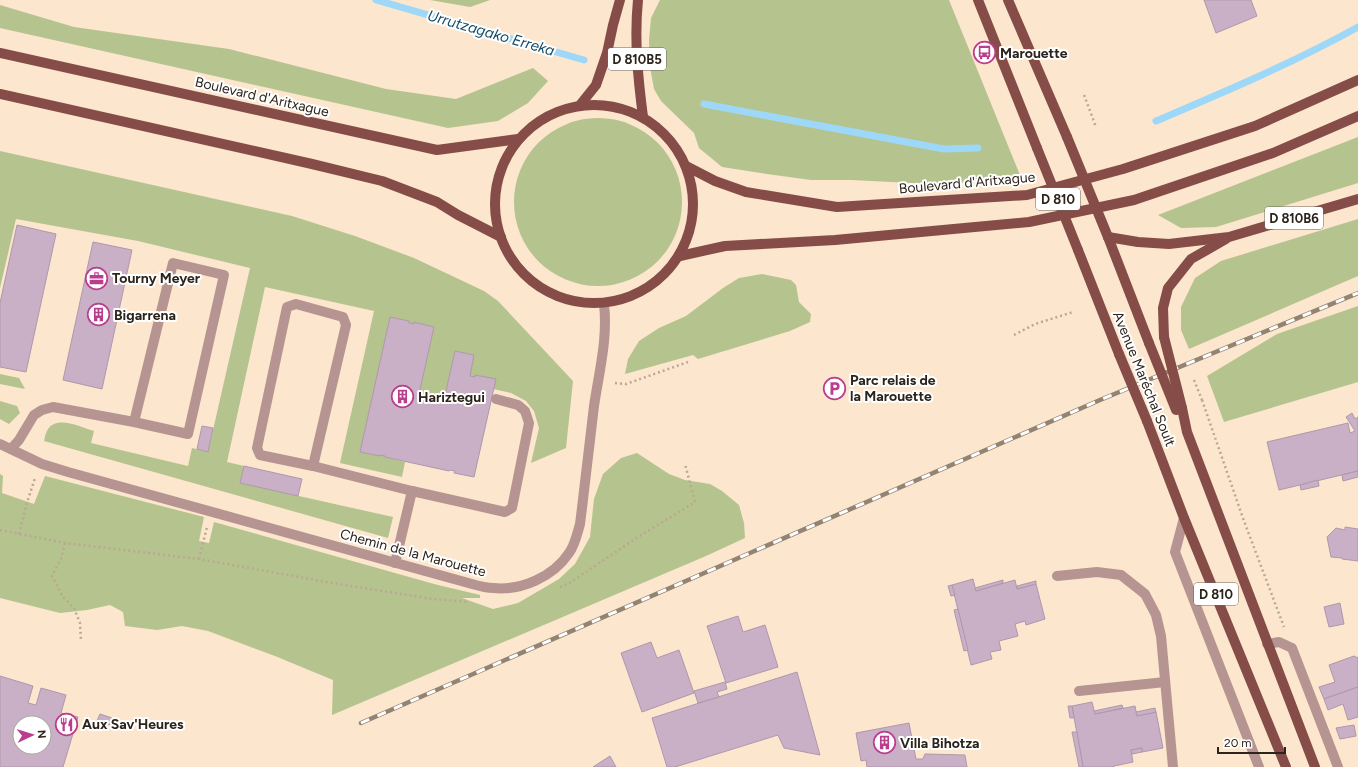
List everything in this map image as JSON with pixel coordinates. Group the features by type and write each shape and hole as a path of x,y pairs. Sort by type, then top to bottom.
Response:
{"main road":[{"name":"D 810B5","path":"580,105 596,85 607,53 612,25 620,0"},
{"name":"D 810B5","path":"638,0 636,16 637,52 643,117"},
{"name":"Avenue Maréchal Soult","path":"978,0 1184,518 1286,767"},
{"name":"D 810","path":"1008,0 1067,137 1149,343 1179,409"},
{"name":"Boulevard d'Aritxague","path":"0,53 437,150 518,139"},
{"name":"Boulevard d'Aritxague","path":"686,166 715,181 746,192 837,207 1027,195 1123,169 1255,126 1358,80"},
{"path":"0,94 382,181 437,202 458,215 501,237"},
{"path":"580,105 613,106 643,117 661,130 675,146 686,166 692,188 694,211 689,234 680,256 666,274 648,289 627,299 604,304 578,303 554,296 532,283 514,264 501,237 496,218 496,190 504,162 518,139 536,123 557,111 580,105"},
{"path":"680,256 732,246 835,240 1030,222 1134,200 1273,153 1358,116"},
{"name":"D 810B6","path":"1108,237 1138,242 1169,244 1229,237 1358,199"},
{"name":"D 810B6","path":"1187,432 1179,409 1164,337 1163,308 1168,288 1191,259 1229,237"},
{"name":"D 810","path":"1187,432 1315,767"}],"street":[{"path":"11,449 19,440 34,415 42,410 53,407 188,434 224,275 173,263 134,422"},
{"path":"313,466 346,325 343,317 296,304 288,307 256,448 260,455 313,466 412,491 505,512 512,508 529,423 525,411 518,405 496,399"},
{"name":"Chemin de la Marouette","path":"0,444 42,464 68,472 472,584 493,588 518,586 543,577 561,563 570,552 580,524 594,406 605,346 606,319 604,304"},
{"path":"395,562 412,491"},
{"path":"1184,518 1175,552 1259,767"},
{"path":"1057,576 1097,572 1121,575 1145,594 1156,615 1161,636 1173,767"},
{"path":"1267,644 1279,642 1292,648 1338,767"},
{"path":"1079,691 1165,682"}],"path":[{"path":"1084,95 1096,126"},
{"path":"1014,335 1036,324 1073,312"},
{"path":"610,383 626,384 688,362"},
{"path":"1202,400 1244,521 1292,648"},
{"path":"553,589 568,584 694,502 685,464"},
{"path":"20,534 26,506 35,479"},
{"path":"198,559 208,522"},
{"path":"0,530 65,543 198,559 351,587 433,599 468,602"},
{"path":"65,543 60,560 52,576 63,597 74,608 80,624 81,641"}],"green space":[{"path":"430,0 490,0 470,7"},
{"path":"660,0 949,0 1022,180 930,184 852,180 811,180 722,167 699,148 694,133 661,101 654,89 650,67 649,40 651,18"},
{"path":"0,5 74,27 229,49 386,89 456,99 533,68 548,81 528,103 498,121 448,128 0,28"},
{"path":"590,118 606,118 623,121 638,127 658,142 673,162 679,177 682,202 679,227 673,242 658,262 638,277 623,283 606,286 590,286 573,283 558,277 538,262 533,256 523,242 517,227 514,210 514,194 517,177 523,162 538,142 544,137 558,127 573,121"},
{"path":"1358,137 1358,183 1216,227 1181,228 1158,215"},
{"path":"0,151 292,216 355,236 414,258 484,291 498,301 573,381 566,448 531,463 539,428 534,411 526,401 511,393 493,389 495,379 476,375 475,377 470,376 474,355 455,351 444,400 419,394 434,327 414,322 414,324 409,323 409,321 390,317 360,452 385,456 405,462 402,477 340,463 374,311 265,287 227,462 244,466 240,483 393,517 388,538 44,441 46,432 51,426 62,422 94,431 91,443 188,466 192,448 208,452 250,268 138,241 16,219 0,288"},
{"path":"1358,219 1358,276 1189,349 1181,330 1181,307 1195,278 1221,261"},
{"path":"762,274 791,280 796,285 799,302 811,314 810,322 790,331 698,359 693,355 625,374 628,359 639,341 659,328 686,316 739,278"},
{"path":"1358,306 1358,382 1224,422 1207,376 1277,334"},
{"path":"0,374 19,378 25,389 0,384"},
{"path":"0,401 17,406 20,413 9,424 0,419"},
{"path":"637,453 669,474 685,480 710,484 722,491 739,505 744,523 745,538 332,715 333,680 208,631 182,626 157,630 125,626 123,612 110,605 87,610 60,613 0,598 0,474 3,476 2,493 34,504 45,476 204,517 199,541 209,543 214,522 434,584 480,595 480,598 462,598 493,609 518,603 559,579 575,564 590,537 594,499 603,474 621,458"}],"building":[{"path":"1204,0 1251,0 1257,16 1216,33"},
{"path":"17,225 56,234 26,372 0,367 0,303"},
{"name":"Bigarrena","path":"93,242 132,250 102,389 63,380"},
{"name":"Hariztegui","path":"390,317 409,321 409,323 414,324 414,322 434,327 419,394 444,400 455,351 474,355 470,376 475,377 475,375 496,379 474,477 454,473 455,471 360,452"},
{"path":"1352,413 1355,419 1358,417 1358,471 1279,490 1267,442 1348,423 1350,433 1355,431 1346,417"},
{"path":"202,426 213,428 208,452 197,449"},
{"path":"244,466 302,479 298,496 240,483"},
{"path":"1358,471 1358,477 1343,481 1342,475"},
{"path":"1318,480 1319,486 1301,490 1300,485"},
{"path":"1345,527 1358,529 1358,561 1331,557 1327,537 1336,528 1345,530"},
{"path":"973,579 976,591 1015,580 1017,589 1036,584 1045,619 1026,625 1025,621 1015,624 1018,636 999,641 1001,650 990,652 992,659 971,665 952,585"},
{"path":"1003,580 1003,583 976,591 975,588"},
{"path":"1036,581 1036,584 1017,589 1017,586"},
{"path":"952,585 955,595 951,596 948,586"},
{"path":"1340,603 1344,624 1329,627 1324,607"},
{"path":"958,609 968,650 964,651 954,610"},
{"path":"738,616 743,632 765,625 778,667 726,683 707,626"},
{"path":"651,642 657,658 679,650 694,693 642,712 621,653"},
{"path":"1354,656 1358,658 1358,687 1324,699 1319,687 1335,682 1329,665"},
{"path":"797,672 820,755 784,748 778,735 675,767 667,767 652,718"},
{"path":"0,676 33,686 28,703 36,705 41,688 66,695 61,713 78,717 63,767 0,767"},
{"path":"725,682 727,689 717,692 719,697 698,703 694,691"},
{"path":"1358,687 1358,717 1348,720 1343,704 1328,710 1324,699"},
{"path":"1092,702 1095,714 1135,706 1137,716 1156,712 1163,748 1142,752 1142,748 1131,750 1133,762 1114,767 1083,767 1072,706"},
{"path":"1122,705 1123,708 1095,714 1094,711"},
{"path":"1068,706 1072,706 1074,718 1070,718"},
{"path":"1155,708 1156,712 1137,716 1136,712"},
{"path":"100,714 112,718 110,725 97,721"},
{"name":"Villa Bihotza","path":"909,723 916,759 923,759 925,754 965,755 967,767 867,767 866,760 861,761 856,733"},
{"path":"1354,725 1356,736 1340,739 1336,728"},
{"path":"1072,732 1077,732 1083,767 1079,767"},
{"path":"1142,748 1142,752 1132,754 1131,750"},
{"path":"610,756 616,767 593,767"}],"waterway":[{"name":"Urrutzagako Erreka","path":"376,0 584,60"},
{"path":"1156,121 1283,65 1358,27"},
{"path":"704,104 944,149 978,148"}],"railway":[{"path":"361,723 1100,400 1358,293"}],"place":[{"name":"Marouette","path":"984,53"},
{"name":"Tourny Meyer","path":"97,278"},
{"name":"Bigarrena","path":"98,315"},
{"name":"Parc relais de la Marouette","path":"834,388"},
{"name":"Hariztegui","path":"402,397"},
{"name":"Aux Sav'Heures","path":"66,724"},
{"name":"Villa Bihotza","path":"885,743"}]}
